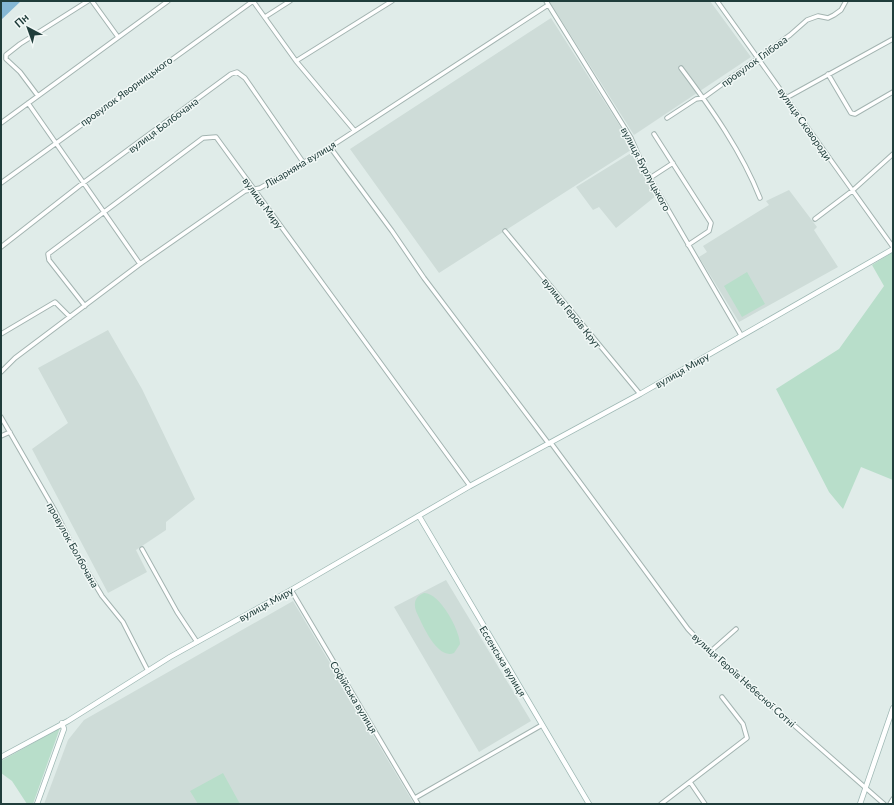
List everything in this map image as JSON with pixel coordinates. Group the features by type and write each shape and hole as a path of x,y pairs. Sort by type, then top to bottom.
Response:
{"main road":[{"name":"вулиця Миру","path":"1,757 62,723 197,642 291,590 470,486 640,394 893,248"},
{"name":"Ессенська вулиця","path":"419,516 589,804"},
{"path":"860,804 893,708"},
{"path":"37,804 64,730 62,723"}],"street":[{"path":"38,96 20,72 6,58 6,55 20,44 88,1"},
{"path":"92,1 118,37"},
{"path":"1,124 168,1"},
{"path":"253,1 296,61 354,130"},
{"name":"провулок Яворницького","path":"1,183 55,142 253,1"},
{"path":"265,17 290,1"},
{"path":"296,61 392,1"},
{"name":"вулиця Бурлуцького","path":"546,1 631,138 650,178 741,335"},
{"name":"вулиця Сковороди","path":"717,1 893,248"},
{"name":"провулок Глібова","path":"667,118 696,98 704,98 790,35 806,20 818,16 828,18 841,10 846,1"},
{"name":"Лікарняна вулиця","path":"1,372 15,358 140,264 245,191 260,188 330,147 548,5"},
{"path":"786,98 893,39"},
{"path":"682,68 704,98 734,149 760,198"},
{"name":"вулиця Болбочана","path":"1,247 83,183 231,74 237,72 245,78 303,162"},
{"path":"828,74 851,113 855,114 893,92"},
{"path":"28,103 140,264"},
{"path":"654,134 711,223 710,230 688,245"},
{"name":"вулиця Миру","path":"85,306 49,260 48,254 203,138 216,137 252,189 470,486"},
{"name":"вулиця Героїв Небесної Сотні","path":"330,147 392,230 424,278 688,629 710,652 884,804"},
{"path":"815,219 852,191 893,154"},
{"path":"650,178 673,163"},
{"name":"вулиця Героїв Крут","path":"505,231 640,394"},
{"path":"1,239 5,244"},
{"path":"1,334 55,302 70,317"},
{"name":"провулок Болбочана","path":"1,417 54,509 78,556 102,596 123,622 148,671"},
{"path":"1,436 10,432"},
{"path":"142,549 177,612 197,642"},
{"name":"Софійська вулиця","path":"291,590 418,804"},
{"path":"710,652 736,629"},
{"path":"661,804 747,738 743,724 722,697"},
{"path":"415,798 542,725"},
{"path":"690,782 705,804"},
{"path":"890,804 893,799"}],"shaded area":[{"path":"549,1 710,1 751,57 634,135"},
{"path":"551,18 634,148 439,273 350,149"},
{"path":"631,153 657,195 616,228 599,207 593,210 576,187"},
{"path":"789,190 817,227 814,230 838,267 739,322 699,257 707,252 703,246 769,205 766,201"},
{"path":"108,330 142,389 195,499 166,522 166,530 136,550 147,572 108,593 32,449 68,423 38,368"},
{"path":"446,580 531,721 479,752 394,607"},
{"path":"293,601 414,804 44,804 68,740 84,720"}],"green space":[{"path":"893,252 893,480 861,467 843,509 829,492 776,389 839,349 884,286 872,265"},
{"path":"747,272 765,304 742,317 724,286"},
{"path":"424,593 430,594 436,599 453,621 460,644 454,653 448,654 436,646 422,624 416,611 415,602 419,596"},
{"path":"60,728 33,804 27,804 12,781 1,773 1,761"},
{"path":"223,773 240,804 198,804 190,791"}],"water":[{"path":"1,1 21,1 1,20"}]}
